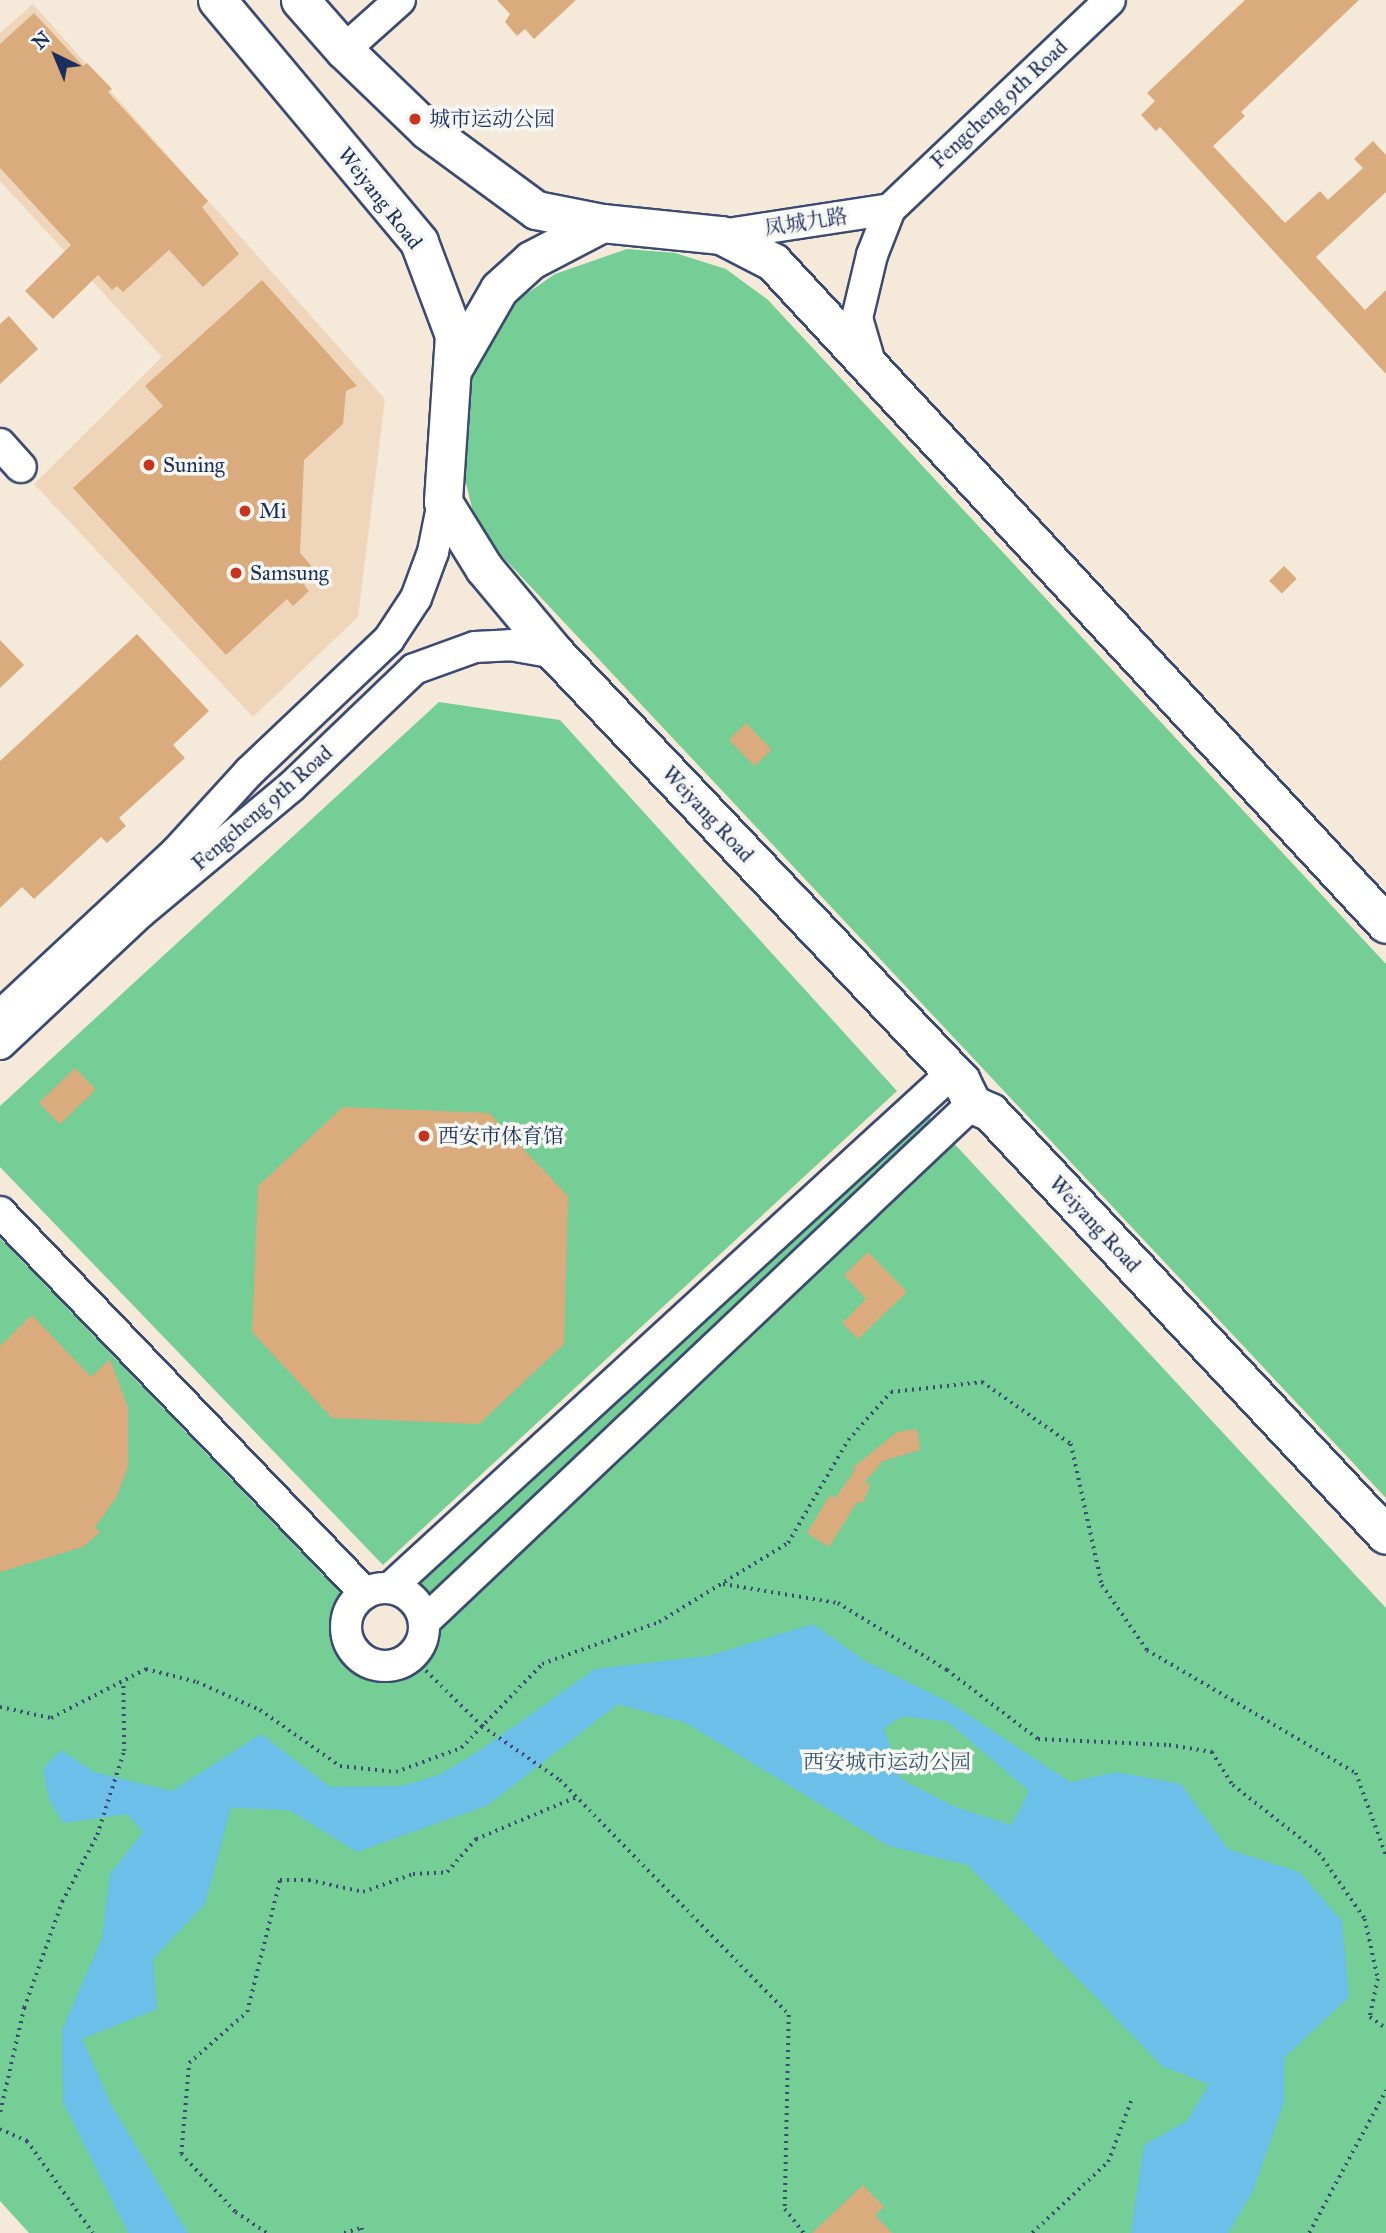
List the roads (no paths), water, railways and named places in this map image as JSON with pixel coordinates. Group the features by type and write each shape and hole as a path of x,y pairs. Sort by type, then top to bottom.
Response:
{"main road":[{"name":"Weiyang Road","path":"217,0 419,242 454,335 449,377 443,502 484,568 555,653 953,1072 972,1104 990,1112 1386,1535"},
{"path":"300,0 344,50 427,130 536,210 601,223 721,235 773,262 1386,925"},
{"path":"449,377 499,289 531,260 601,223"}],"street":[{"path":"344,50 400,0"},
{"name":"Fengcheng 9th Road","path":"890,209 1110,0"},
{"path":"872,370 857,318 872,255 890,209"},
{"name":"凤城九路","path":"721,235 890,209"},
{"path":"0,444 22,467"},
{"name":"Fengcheng 9th Road","path":"0,1016 176,852 249,772 389,639 416,598 433,552 443,502"},
{"name":"Fengcheng 9th Road","path":"0,1044 141,912 291,787 414,669 475,647 510,645 555,653"},
{"path":"953,1072 348,1614 346,1627 355,1651 364,1660 388,1666 411,1656 419,1646 424,1622 972,1104"},
{"path":"0,1212 377,1590 414,1599 424,1622"}],"water":[{"path":"813,1624 865,1661 949,1702 1070,1782 1117,1772 1181,1784 1228,1849 1299,1872 1342,1921 1349,1997 1284,2058 1284,2103 1252,2193 1228,2233 1131,2233 1144,2145 1187,2121 1209,2084 1162,2066 968,1865 889,1846 686,1723 618,1704 488,1805 357,1852 289,1810 231,1808 205,1904 153,1959 157,2009 82,2039 112,2106 188,2233 128,2233 63,2102 62,2030 102,1938 110,1874 143,1832 127,1814 63,1823 49,1800 43,1769 61,1750 94,1772 172,1791 261,1734 330,1787 402,1786 441,1774 476,1753 595,1669 708,1656","holes":["902,1716 948,1722 1029,1791 1011,1825 953,1806 901,1779 884,1729"]}],"place":[{"name":"城市运动公园","path":"415,119"},
{"name":"Suning","path":"149,465"},
{"name":"Mi","path":"245,511"},
{"name":"Samsung","path":"236,573"},
{"name":"西安市体育馆","path":"424,1136"}],"park label":[{"name":"西安城市运动公园","path":"887,1762"}]}
